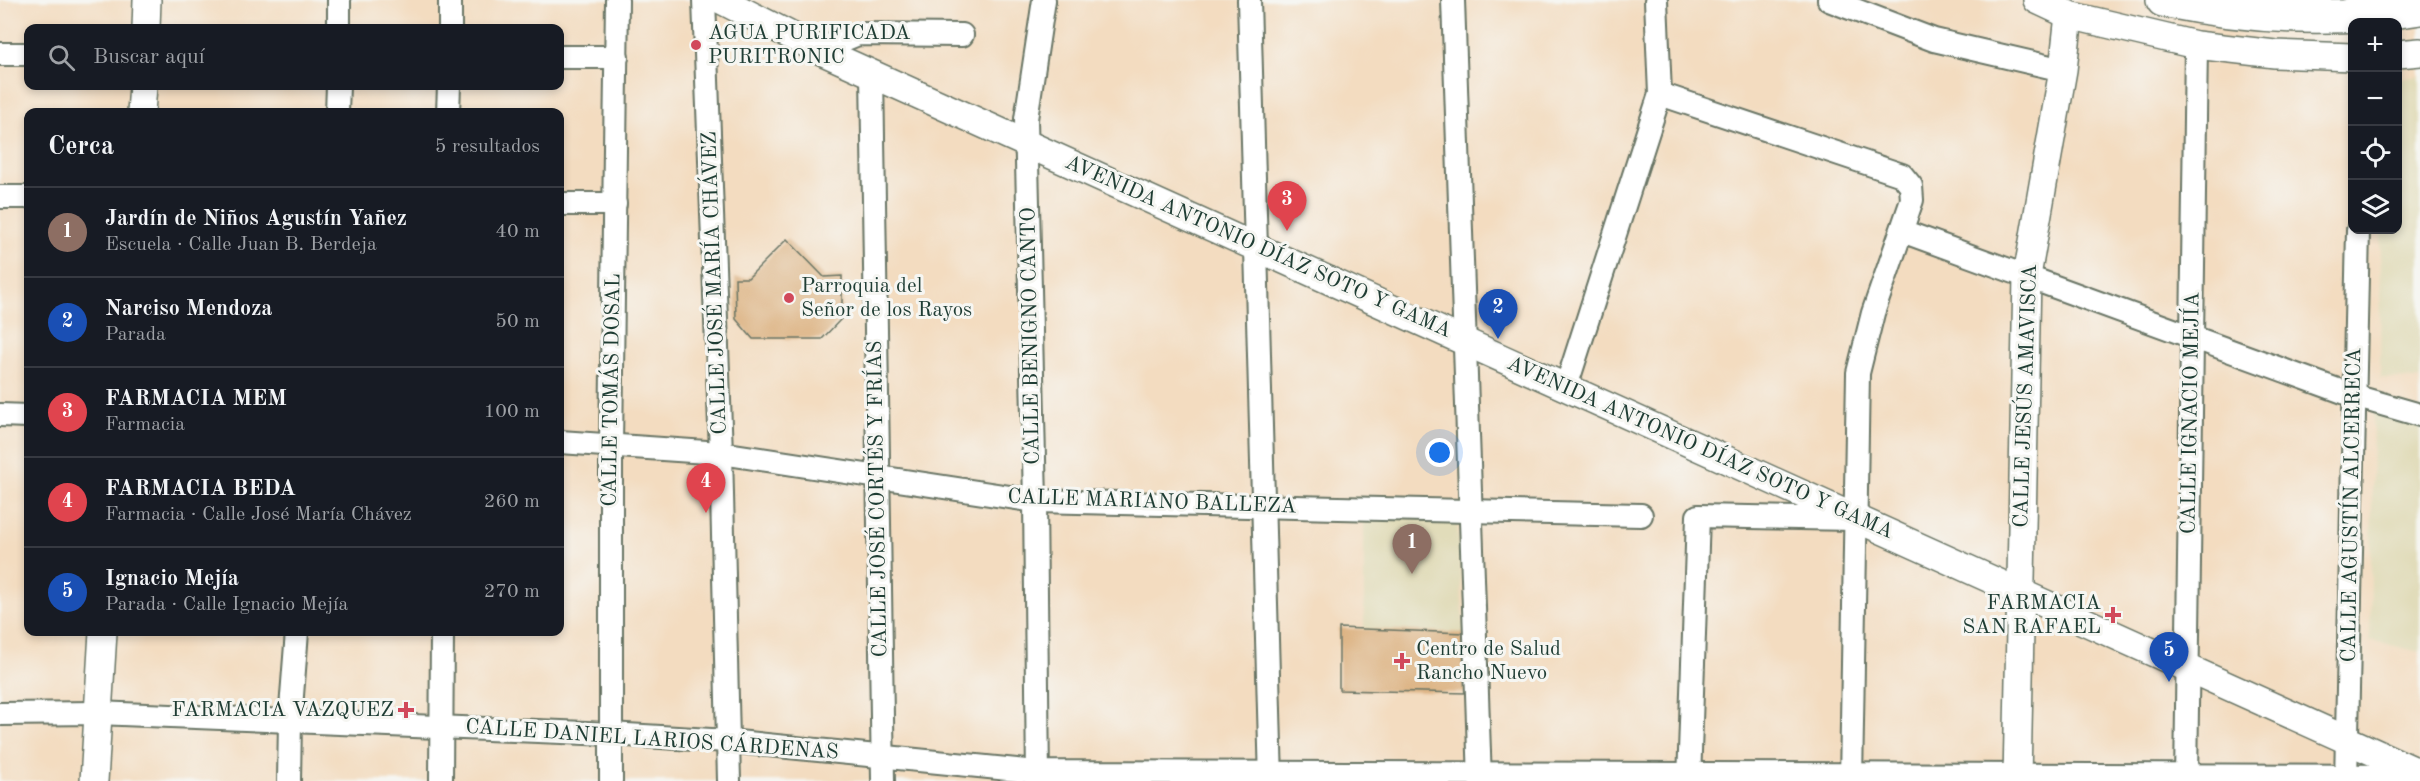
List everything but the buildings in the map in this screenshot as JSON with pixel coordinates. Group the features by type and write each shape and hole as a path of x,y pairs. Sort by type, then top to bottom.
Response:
{"highway":[{"path":"2163,0 2196,7 2278,14 2371,16 2420,8"}],"street":[{"path":"146,24 147,0"},
{"path":"339,0 339,24"},
{"path":"450,0 450,24"},
{"name":"CALLE TOMÁS DOSAL","path":"611,781 611,445 617,0"},
{"name":"CALLE JOSÉ MARÍA CHÁVEZ","path":"704,0 721,453 729,781"},
{"name":"AVENIDA ANTONIO DÍAZ SOTO Y GAMA","path":"721,0 819,50 1254,244 1465,342 2420,774"},
{"name":"CALLE BENIGNO CANTO","path":"1037,777 1035,501 1026,119 1044,0"},
{"path":"1249,0 1254,244 1271,778"},
{"path":"1453,0 1480,778"},
{"path":"1566,387 1660,94 1656,0"},
{"path":"1829,0 1946,43 2063,70"},
{"path":"2037,0 2069,15 2196,45 2275,54 2348,57"},
{"name":"CALLE JESÚS AMAVISCA","path":"2017,778 2027,276 2063,70 2069,15"},
{"path":"819,50 858,34 962,35"},
{"name":"CALLE IGNACIO MEJÍA","path":"2186,778 2196,45"},
{"path":"2402,54 2420,52"},
{"path":"0,54 24,54"},
{"path":"564,57 617,57"},
{"name":"CALLE JOSÉ CORTÉS Y FRÍAS","path":"872,73 883,781"},
{"path":"141,108 143,90"},
{"path":"337,108 338,90"},
{"path":"448,108 449,90"},
{"path":"1660,94 1902,176 1911,186 1912,200 1873,313 1858,374 1851,778"},
{"path":"0,197 24,197"},
{"path":"564,204 615,204"},
{"path":"1902,231 2355,396 2420,414"},
{"name":"CALLE AGUSTÍN ALCERRECA","path":"2346,778 2358,234"},
{"path":"0,415 24,416"},
{"name":"CALLE MARIANO BALLEZA","path":"564,441 721,453 877,479 1035,501 1641,515"},
{"path":"1689,778 1698,516 1855,519"},
{"path":"94,781 104,636"},
{"path":"289,781 290,721 297,636"},
{"path":"441,781 442,636"},
{"name":"CALLE DANIEL LARIOS CÁRDENAS","path":"0,714 97,713 729,741 882,756 1037,777 2346,778 2420,774"}],"shaded area":[{"path":"2420,76 2420,379 2380,378 2381,234 2402,234 2402,78"},
{"path":"2373,411 2420,424 2420,652 2370,640"},
{"path":"1364,515 1457,518 1464,633 1364,629"}],"place":[{"name":"AGUA PURIFICADA PURITRONIC","path":"696,45"},
{"name":"FARMACIA MEM","path":"1287,231"},
{"name":"Parroquia del Señor de los Rayos","path":"789,298"},
{"name":"Narciso Mendoza","path":"1498,339"},
{"name":"FARMACIA BEDA","path":"706,513"},
{"name":"Jardín de Niños Agustín Yañez","path":"1412,574"},
{"name":"FARMACIA SAN RAFAEL","path":"2113,615"},
{"name":"Centro de Salud Rancho Nuevo","path":"1402,661"},
{"name":"Ignacio Mejía","path":"2169,682"},
{"name":"FARMACIA VAZQUEZ","path":"406,710"}]}
